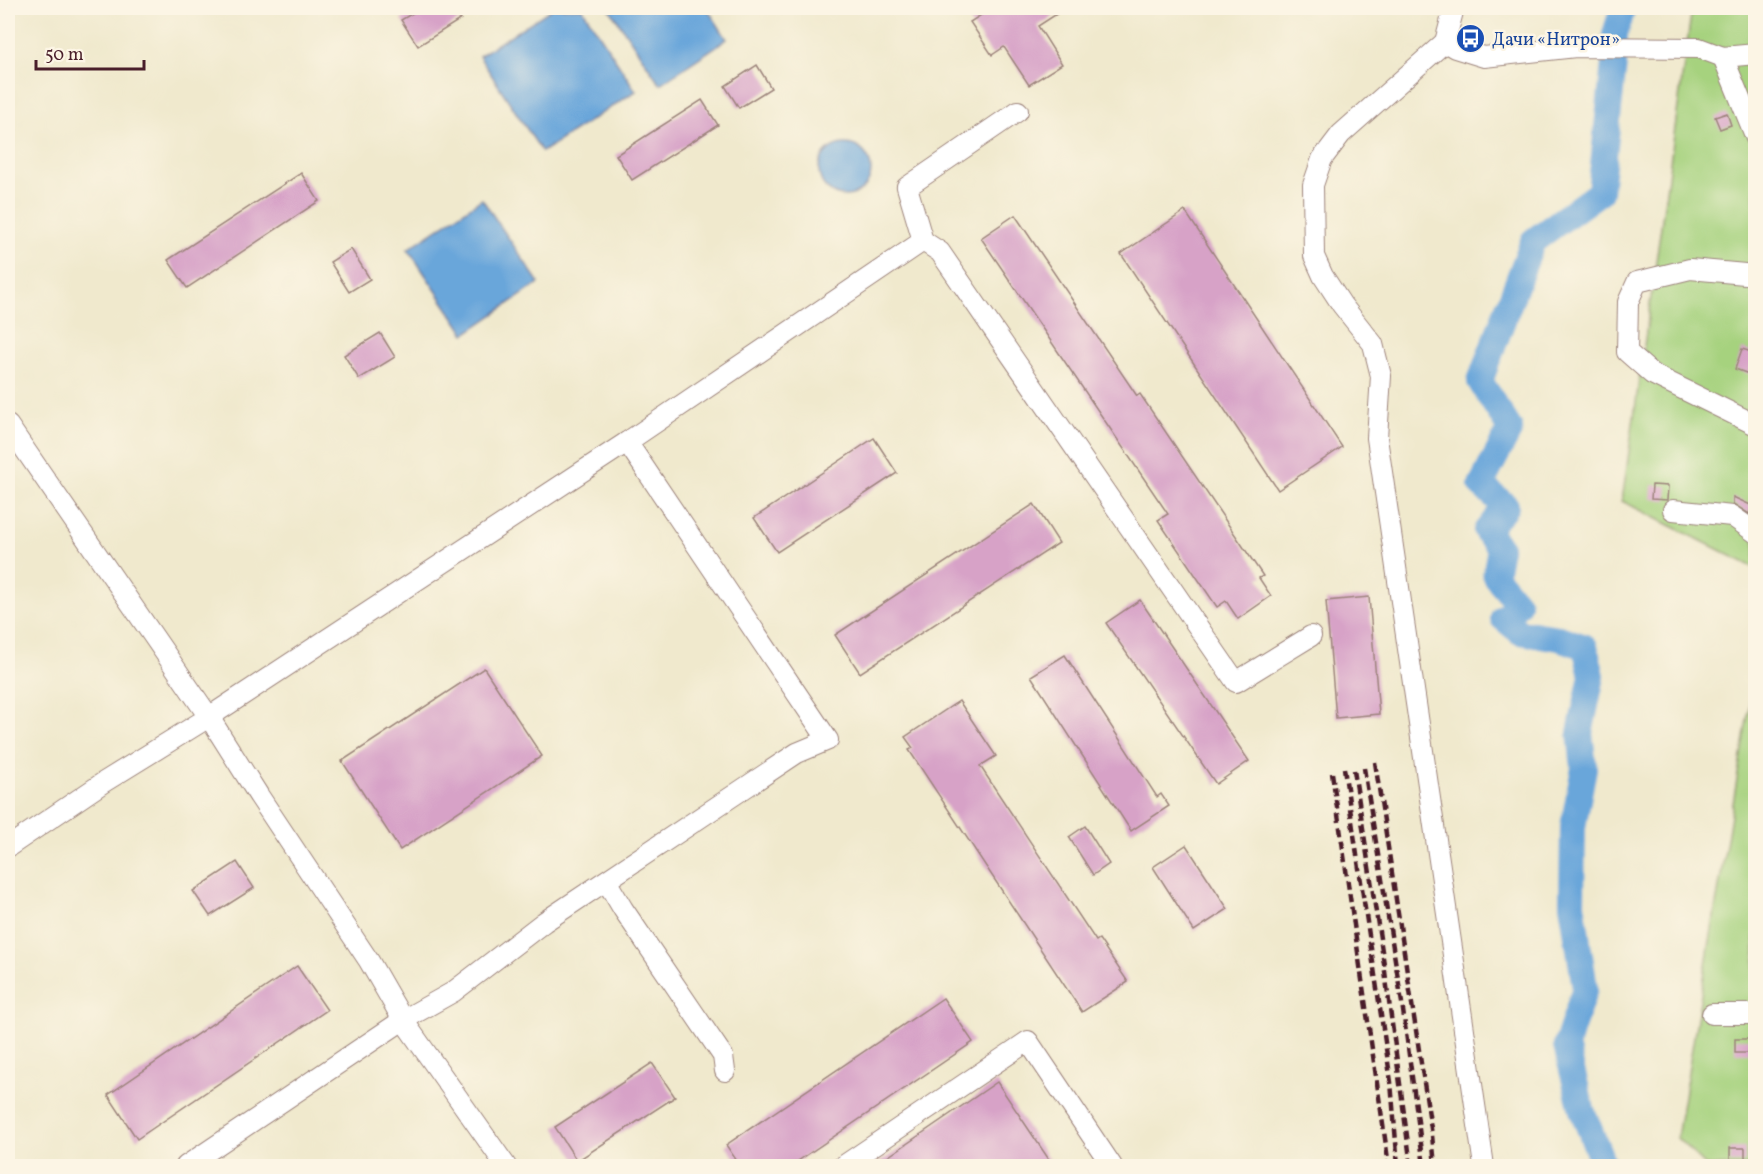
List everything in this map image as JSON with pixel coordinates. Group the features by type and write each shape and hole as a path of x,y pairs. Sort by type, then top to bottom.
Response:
{"street":[{"path":"1454,8 1445,42 1341,134 1322,159 1312,185 1314,256 1323,276 1342,305 1373,344 1381,376 1377,438 1484,1167"},
{"path":"1445,42 1455,48 1484,57 1576,47 1699,48 1723,57 1755,54"},
{"path":"1723,57 1755,138"},
{"path":"1018,111 907,187 923,241 940,252 1236,682 1311,636"},
{"path":"8,847 104,782 209,717 627,442 923,241"},
{"path":"1755,275 1690,269 1637,282 1628,302 1628,352 1652,374 1755,425"},
{"path":"8,424 209,717 369,961 402,1020 506,1167"},
{"path":"186,1167 402,1020 453,992 544,922 797,753 828,740 627,442"},
{"path":"1673,510 1732,516 1755,533"},
{"path":"607,882 723,1056 725,1071"},
{"path":"1712,1014 1755,1014"},
{"path":"843,1167 1029,1041 1112,1167"}],"green space":[{"path":"1692,8 1755,8 1755,568 1622,501"},
{"path":"1755,672 1755,1166 1706,1166 1677,1138"}],"water":[{"path":"553,8 582,8 636,91 542,152 479,56"},
{"path":"609,8 707,8 727,39 660,84"},
{"path":"840,144 850,144 860,148 867,155 871,170 867,185 860,192 850,196 840,196 830,192 823,185 819,175 819,165 823,155 830,148"},
{"path":"482,199 539,283 465,334 408,249"}],"building":[{"path":"421,8 454,8 461,19 418,46 401,20"},
{"path":"992,8 1066,8 1038,26 1062,64 1029,85 1004,47 992,55 970,22"},
{"path":"757,65 771,88 739,108 725,86"},
{"path":"702,100 718,125 632,180 616,155"},
{"path":"1727,113 1731,125 1720,129 1715,117"},
{"path":"301,173 319,201 187,288 168,260"},
{"path":"1185,211 1342,447 1278,490 1121,254"},
{"path":"1015,215 1137,396 1140,394 1263,576 1259,578 1271,596 1238,619 1226,601 1217,607 1158,520 1168,514 981,238"},
{"path":"351,249 370,279 349,292 330,262"},
{"path":"380,333 395,357 359,379 344,355"},
{"path":"1742,349 1755,353 1749,374 1735,369"},
{"path":"874,438 897,473 777,552 754,518"},
{"path":"1652,485 1668,486 1667,500 1651,499"},
{"path":"1733,497 1753,506 1749,514 1733,504"},
{"path":"1034,504 1059,543 860,673 835,635"},
{"path":"1369,597 1379,714 1336,718 1326,601"},
{"path":"1140,600 1249,761 1216,784 1106,623"},
{"path":"1065,655 1157,797 1161,794 1169,806 1131,831 1031,676"},
{"path":"484,668 542,756 400,850 342,761"},
{"path":"959,701 996,756 980,766 1096,941 1099,939 1128,982 1082,1012 909,750 913,748 905,737"},
{"path":"1085,826 1109,864 1093,875 1069,837"},
{"path":"1186,845 1228,909 1194,931 1153,867"},
{"path":"237,862 254,888 210,916 193,891"},
{"path":"297,966 327,1010 137,1139 108,1095"},
{"path":"943,998 973,1042 789,1167 741,1167 726,1145"},
{"path":"1735,1039 1749,1039 1749,1053 1735,1053"},
{"path":"652,1063 675,1097 577,1161 555,1127"},
{"path":"997,1082 1054,1167 873,1167"},
{"path":"1730,1148 1745,1148 1745,1163 1730,1163"}],"waterway":[{"path":"1604,1166 1582,1110 1566,1046 1585,988 1572,904 1573,827 1584,768 1580,733 1592,676 1585,647 1559,638 1520,632 1503,618 1518,604 1495,576 1500,548 1486,531 1506,506 1481,485 1510,429 1480,381 1533,241 1600,192 1615,34 1623,8"}],"railway":[{"path":"1375,762 1435,1166"},
{"path":"1344,768 1391,1082 1398,1166"},
{"path":"1364,768 1402,1003 1424,1166"},
{"path":"1354,770 1384,964 1411,1166"},
{"path":"1332,773 1389,1166"}],"place":[{"name":"Дачи «Нитрон»","path":"1471,39"}]}
